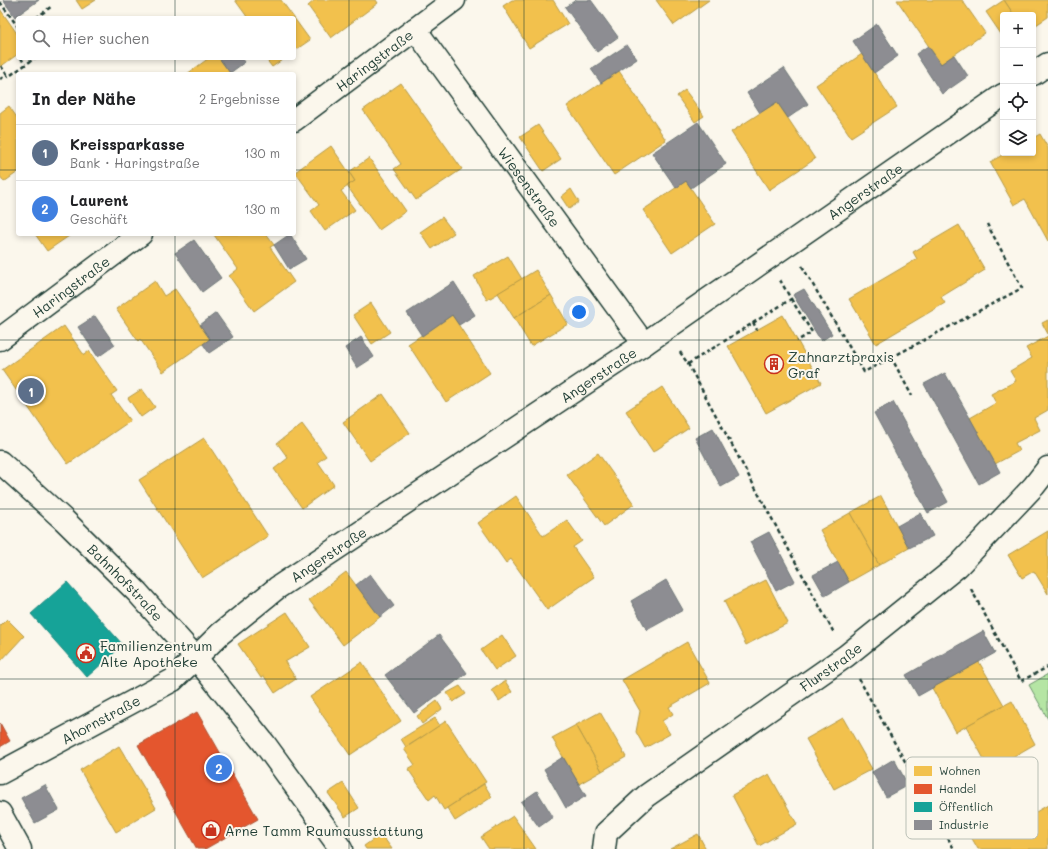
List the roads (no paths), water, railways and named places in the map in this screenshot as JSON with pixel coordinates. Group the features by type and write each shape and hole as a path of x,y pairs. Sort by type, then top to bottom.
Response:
{"street":[{"name":"Haringstraße","path":"296,118 454,0"},
{"name":"Wiesenstraße","path":"415,29 644,344"},
{"name":"Angerstraße","path":"196,658 220,634 277,588 665,330 1000,97"},
{"name":"Haringstraße","path":"0,339 138,236"},
{"name":"Bahnhofstraße","path":"0,462 64,520 137,592 196,658 264,743 341,849"},
{"name":"Flurstraße","path":"604,849 606,833 646,796 846,656 958,566 1034,486 1048,468"},
{"name":"Ahornstraße","path":"0,773 173,680 196,658"},
{"path":"0,813 20,849"}],"place":[{"name":"Zahnarztpraxis Graf","path":"774,364"},
{"name":"Kreissparkasse","path":"31,391"},
{"name":"Familienzentrum Alte Apotheke","path":"86,653"},
{"name":"Laurent","path":"219,768"},
{"name":"Arne Tamm Raumausstattung","path":"211,830"}]}
